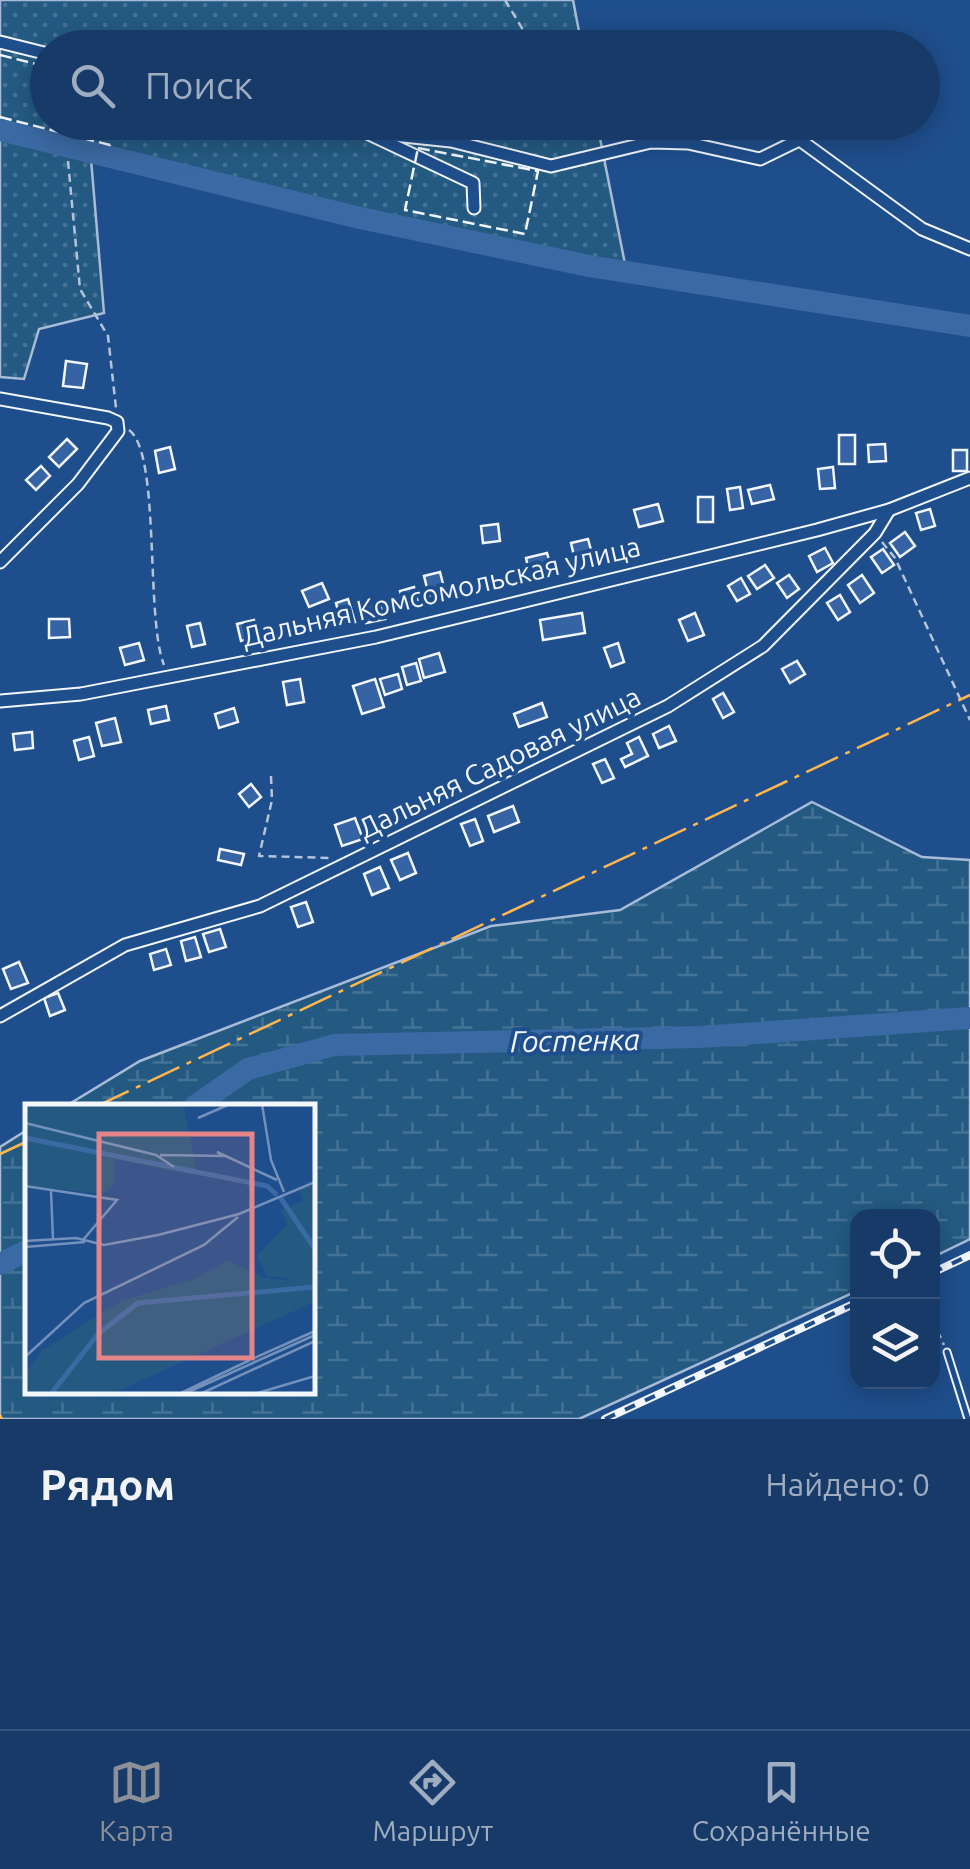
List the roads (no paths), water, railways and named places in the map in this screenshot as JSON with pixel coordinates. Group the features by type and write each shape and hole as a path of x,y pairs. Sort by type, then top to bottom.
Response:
{"street":[{"path":"0,42 30,50"},
{"path":"381,140 473,183 474,208"},
{"path":"445,140 551,166 651,142 688,143 760,159 799,140 922,230 970,249"},
{"path":"0,399 108,418 117,422 118,431 78,484 0,562"},
{"path":"889,510 970,478"},
{"name":"Дальняя Садовая улица","path":"0,1016 124,945 260,906 668,706 763,646 875,532 889,510"},
{"name":"Дальняя Комсомольская улица","path":"0,701 81,694 376,638 889,510"}],"lane":[{"path":"947,1352 968,1419"}],"waterway":[{"path":"0,130 30,137"},
{"path":"41,140 360,218 589,266 970,326"},
{"name":"Гостенка","path":"198,1104 248,1069 334,1045 700,1037 970,1018"},
{"name":"Гостенка","path":"0,1264 25,1252"}],"railway":[{"path":"940,1269 970,1255"},
{"path":"605,1419 850,1306"}]}
